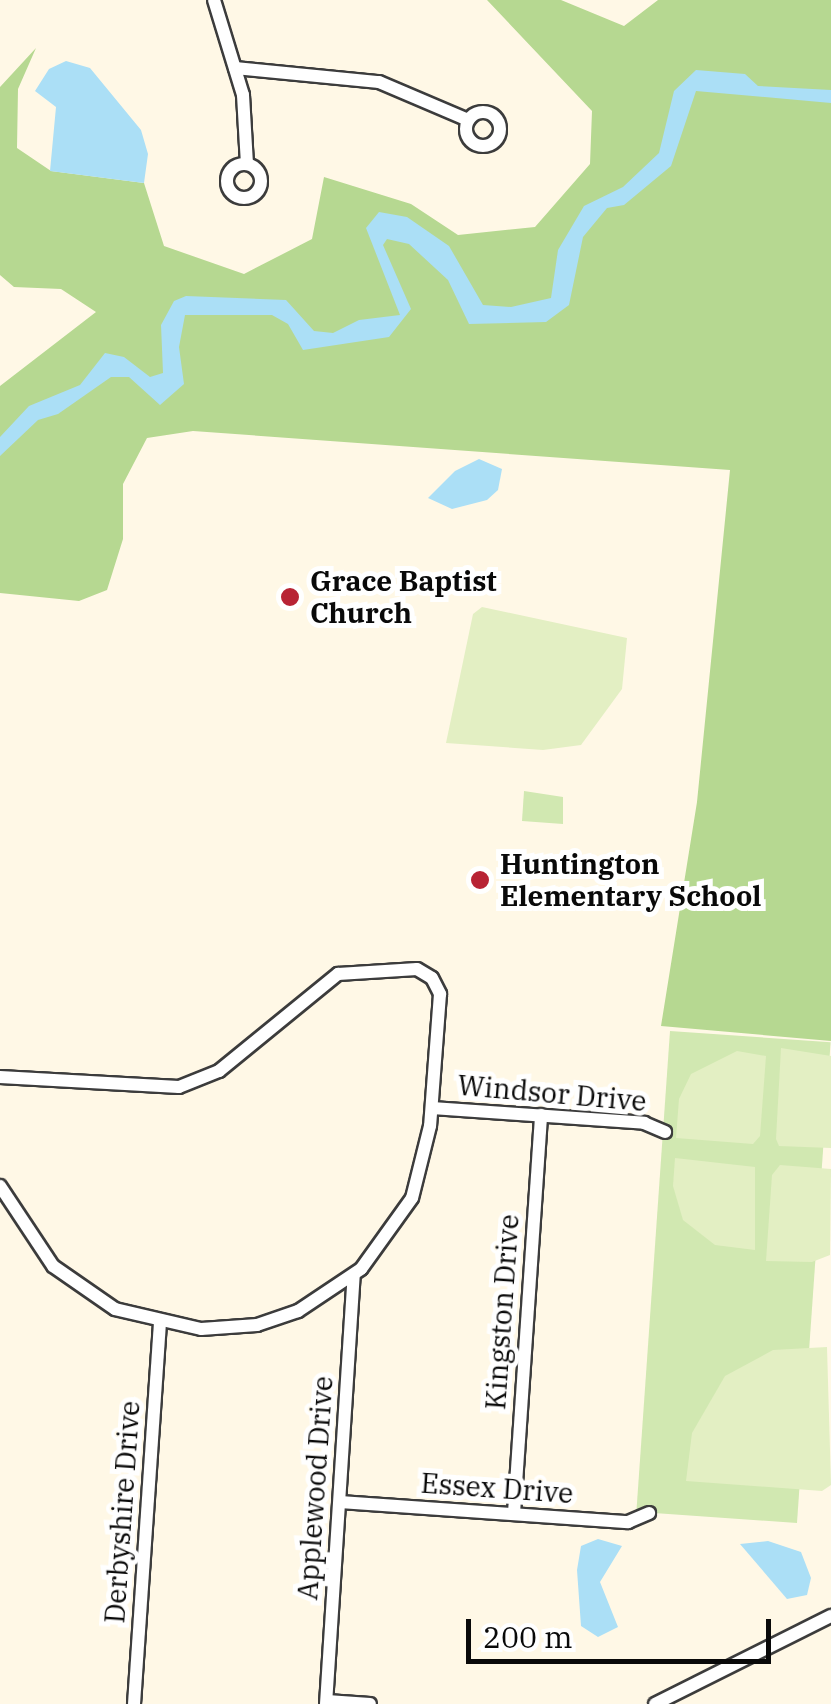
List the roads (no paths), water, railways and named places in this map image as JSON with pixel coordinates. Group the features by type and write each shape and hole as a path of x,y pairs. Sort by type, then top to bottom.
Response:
{"street":[{"path":"214,0 235,68 248,164"},
{"path":"235,68 379,82 468,120"},
{"path":"0,1078 150,1089 189,1084 219,1071 330,977 364,968 429,974 440,1006 432,1108 412,1198 393,1232 354,1275 298,1311 256,1325 160,1324 115,1308 62,1275 25,1231 0,1186"},
{"name":"Windsor Drive","path":"432,1108 644,1123 665,1132"},
{"name":"Kingston Drive","path":"514,1513 541,1116"},
{"name":"Applewood Drive","path":"326,1702 354,1275"},
{"name":"Derbyshire Drive","path":"134,1704 160,1324"},
{"name":"Essex Drive","path":"340,1502 632,1522 649,1513"},
{"path":"655,1704 831,1616"},
{"path":"684,1689 692,1704"},
{"path":"326,1702 370,1704"}],"water":[{"path":"66,61 90,68 141,130 148,154 144,183 50,171 56,107 35,91 49,69"},
{"path":"696,70 745,74 758,86 831,90 831,103 696,91 671,166 624,205 607,208 583,237 569,305 546,322 469,324 448,280 409,244 387,239 383,245 411,309 389,337 303,350 288,324 272,315 185,315 179,347 184,384 160,405 129,377 111,377 58,414 38,420 0,456 0,437 29,406 80,385 105,353 124,357 150,377 163,373 161,325 174,301 186,296 286,300 314,331 333,333 359,320 400,315 366,228 379,212 407,217 449,246 483,305 511,307 551,298 558,250 584,206 623,187 659,153 674,91"},
{"path":"479,459 502,469 498,490 487,500 452,509 428,498 455,471"},
{"path":"598,1539 622,1546 600,1582 618,1627 598,1637 581,1626 577,1570 581,1546"},
{"path":"768,1541 801,1552 811,1578 807,1595 787,1599 740,1544"}],"place":[{"name":"Grace Baptist Church","path":"290,597"},
{"name":"Huntington Elementary School","path":"480,880"}]}
